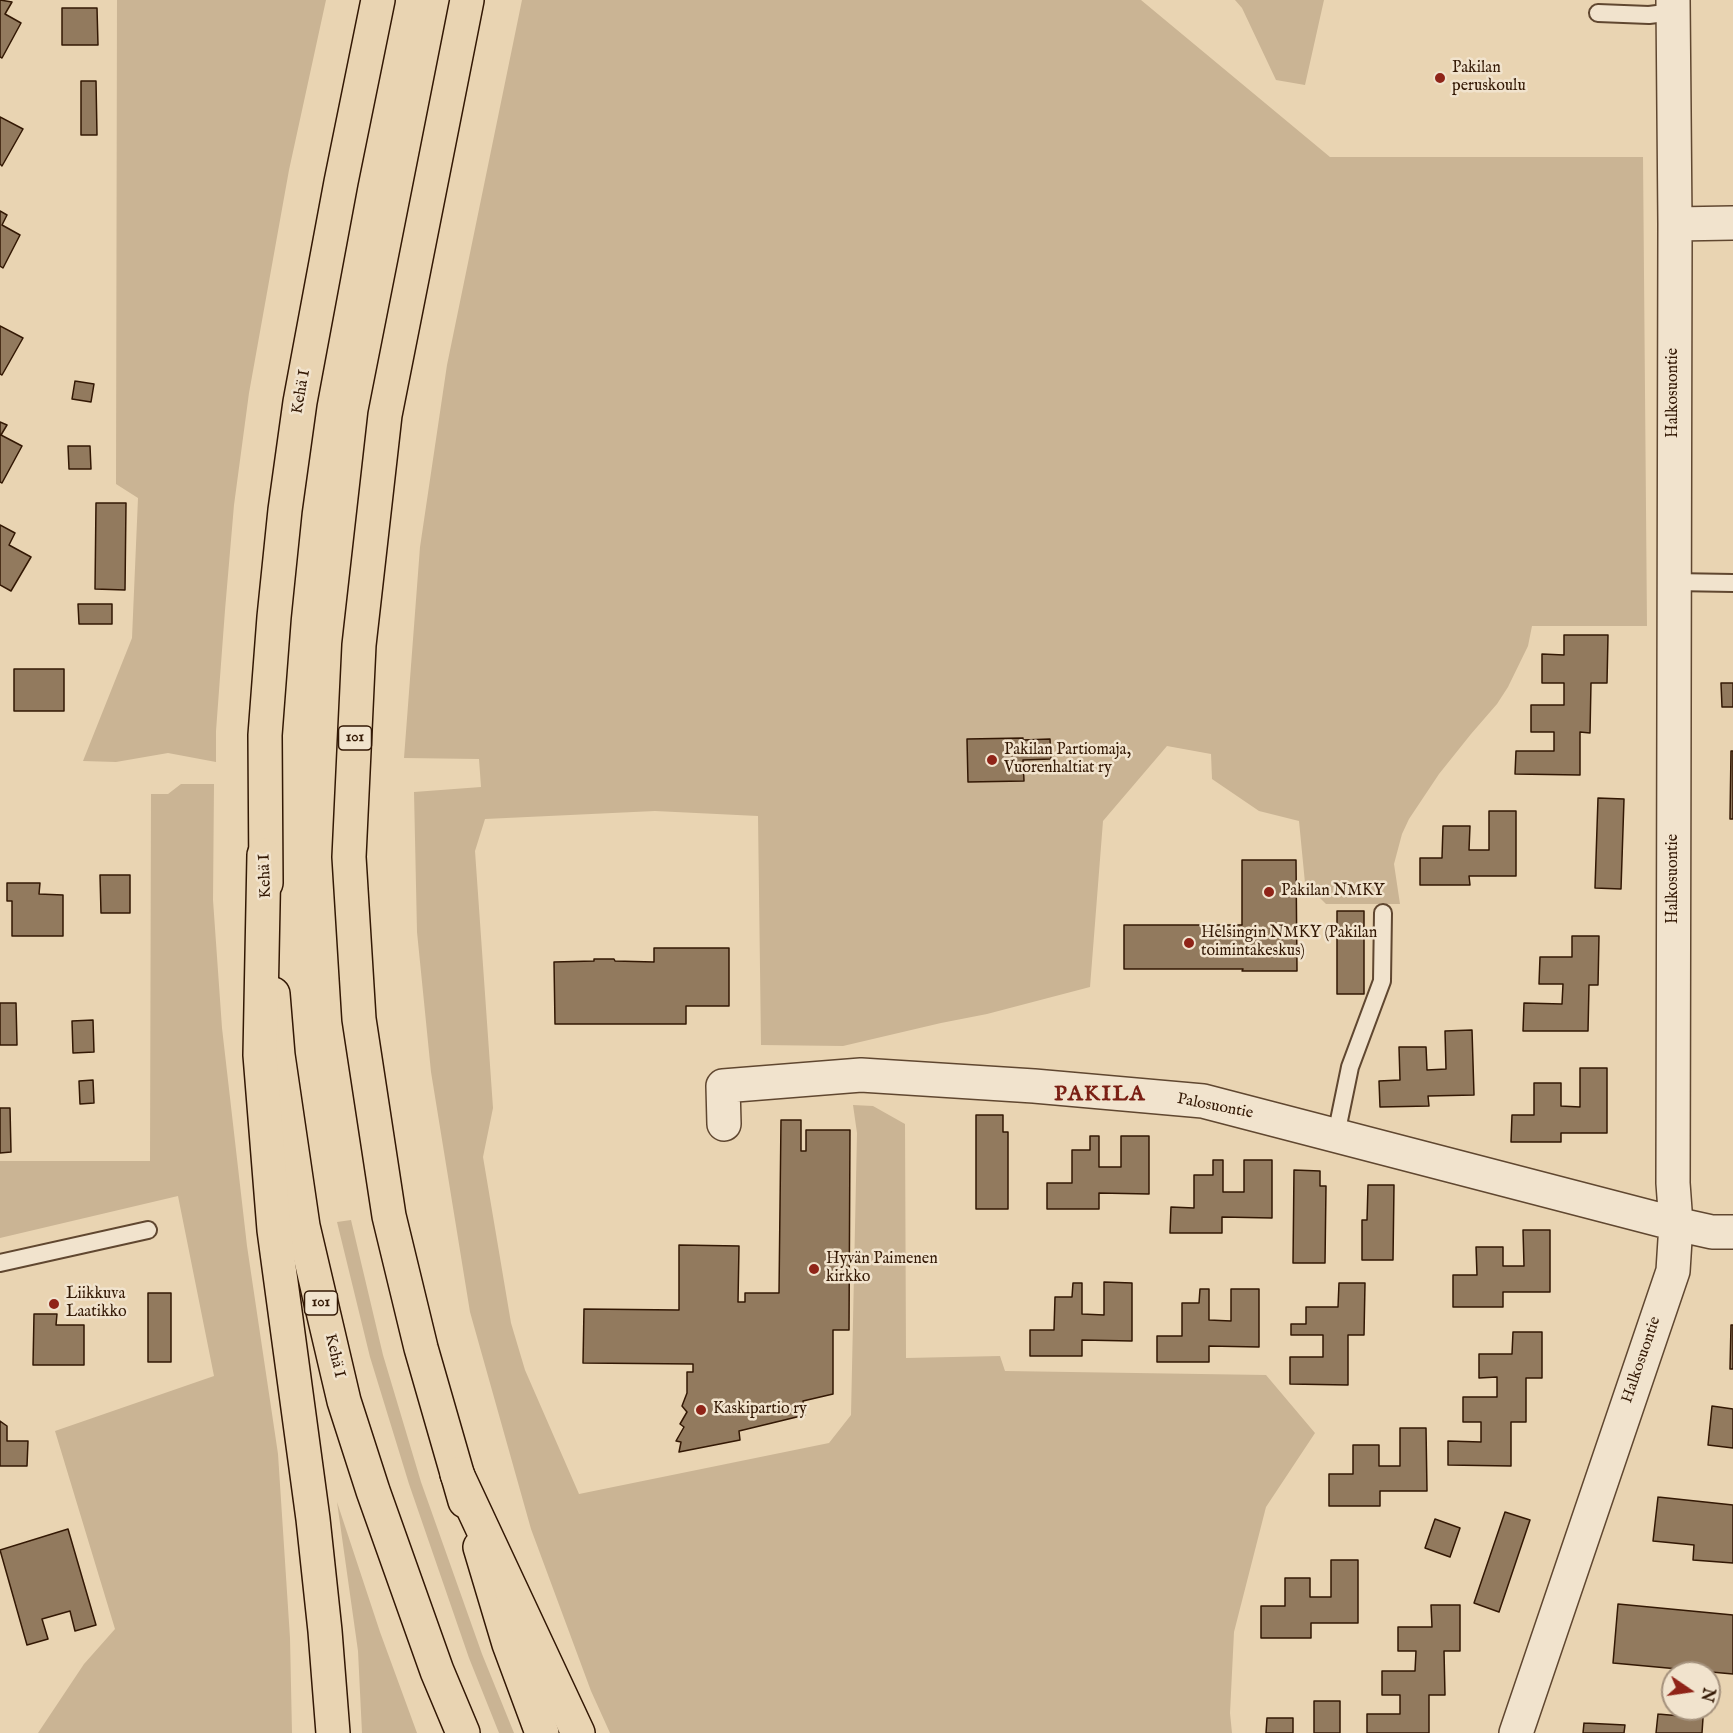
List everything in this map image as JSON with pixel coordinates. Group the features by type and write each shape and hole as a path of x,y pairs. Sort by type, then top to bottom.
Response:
{"highway":[{"name":"Kehä I","path":"378,0 304,379 285,510 274,617 266,735 264,855 278,1055 303,1226 344,1401 373,1491 437,1671 463,1733"},
{"name":"101","path":"467,0 384,415 359,645 350,857 359,1019 389,1216 421,1348 457,1474 509,1644 542,1733"},
{"path":"264,855 260,1055 274,1230 301,1424 325,1631 333,1733"},
{"path":"457,1474 578,1733"},
{"path":"321,1733 325,1631"}],"street":[{"name":"Halkosuontie","path":"1516,1733 1673,1270 1676,1224 1673,1183 1675,224 1673,6"},
{"path":"1675,224 1733,223"},
{"name":"Palosuontie","path":"724,1124 723,1086 861,1075 1079,1089 1203,1101 1676,1224 1712,1232 1733,1232"}],"lane":[{"path":"1598,13 1649,15 1673,6"},
{"path":"1673,582 1733,582"},
{"path":"1336,1135 1350,1067 1382,981 1383,913"},
{"path":"0,1263 148,1230"}],"shaded area":[{"path":"117,0 326,0 289,170 249,393 234,505 216,731 216,762 168,753 116,762 83,761 132,638 138,498 116,484"},
{"path":"522,0 1141,0 1330,157 1643,157 1647,626 1532,626 1528,646 1508,687 1497,704 1439,774 1409,819 1402,834 1394,864 1400,904 1326,904 1305,883 1299,821 1259,811 1212,779 1211,754 1167,746 1103,821 1090,987 987,1014 843,1046 761,1045 758,816 655,811 485,819 475,851 493,1108 483,1157 511,1323 525,1370 579,1494 829,1443 851,1415 857,1133 853,1105 873,1106 905,1124 906,1358 1000,1356 1005,1371 1266,1375 1315,1433 1266,1507 1234,1632 1230,1713 1232,1733 610,1733 591,1691 531,1529 470,1312 431,1072 417,932 414,792 481,787 479,759 404,758 420,547 447,365"},
{"path":"1235,0 1324,0 1305,85 1276,80 1242,8"},
{"path":"181,784 214,784 213,900 222,1028 247,1246 278,1454 290,1638 292,1733 38,1733 84,1664 115,1629 55,1431 214,1376 178,1196 0,1238 0,1161 150,1161 151,794 168,794"},
{"path":"351,1220 383,1355 421,1482 482,1654 514,1733 499,1733 469,1658 409,1484 370,1357 337,1222"},
{"path":"337,1502 380,1632 417,1733 362,1733 358,1651"}],"building":[{"path":"0,0 12,2 5,14 21,23 2,58 0,57"},
{"path":"62,8 97,8 98,45 62,45"},
{"path":"81,81 96,81 97,135 81,135"},
{"path":"0,117 23,129 2,166 0,164"},
{"path":"0,211 7,215 2,225 20,235 3,268 0,266"},
{"path":"0,326 23,338 2,375 0,374"},
{"path":"75,381 94,384 91,402 72,399"},
{"path":"0,422 7,425 1,435 22,446 2,483 0,482"},
{"path":"68,446 90,446 91,469 69,469"},
{"path":"96,503 126,503 125,590 95,589"},
{"path":"0,525 15,533 9,545 31,557 11,591 0,585"},
{"path":"78,604 112,604 112,624 79,624"},
{"path":"1564,635 1608,635 1607,683 1591,683 1590,733 1580,732 1580,775 1515,774 1516,751 1554,751 1554,732 1531,732 1531,705 1564,705 1564,683 1542,683 1542,654 1564,655"},
{"path":"14,669 64,669 64,711 14,711"},
{"path":"1721,683 1733,683 1733,707 1722,707"},
{"path":"1023,738 1023,740 1050,739 1051,759 1023,760 1024,781 968,782 967,739"},
{"path":"1731,751 1733,751 1733,819 1730,819"},
{"path":"1598,798 1624,799 1621,889 1595,888"},
{"path":"1489,811 1516,811 1516,876 1469,876 1470,885 1420,885 1420,858 1442,858 1443,826 1470,826 1469,850 1489,850"},
{"name":"Pakilan NMKY","path":"1242,860 1296,860 1297,971 1124,969 1124,925 1242,925"},
{"path":"100,875 130,875 130,913 101,913"},
{"path":"7,883 40,883 39,894 63,895 63,936 12,936 12,901 7,901"},
{"path":"1337,911 1364,911 1364,994 1337,994"},
{"path":"1572,936 1599,936 1598,985 1589,985 1588,1031 1523,1031 1524,1003 1562,1004 1563,984 1539,984 1540,957 1572,957"},
{"path":"654,948 729,948 729,1006 686,1006 686,1024 555,1024 554,962 614,959 615,961 654,962"},
{"path":"0,1003 16,1003 17,1045 0,1045"},
{"path":"93,1020 94,1052 73,1053 72,1021"},
{"path":"1472,1030 1474,1095 1428,1096 1429,1106 1380,1107 1379,1081 1400,1080 1399,1047 1426,1047 1427,1070 1446,1069 1445,1031"},
{"path":"1580,1068 1607,1068 1607,1133 1561,1133 1561,1142 1511,1142 1512,1115 1534,1115 1534,1083 1561,1083 1561,1106 1580,1107"},
{"path":"93,1080 94,1103 80,1104 79,1081"},
{"path":"0,1108 10,1108 11,1152 0,1153"},
{"path":"976,1115 1003,1115 1003,1132 1008,1132 1008,1209 976,1209"},
{"name":"Hyvän Paimenen kirkko","path":"781,1120 801,1120 801,1151 806,1151 806,1130 850,1130 849,1330 833,1330 833,1394 803,1401 805,1415 739,1431 740,1440 679,1452 681,1442 676,1441 684,1427 680,1424 687,1412 682,1406 687,1393 687,1372 693,1372 693,1364 583,1363 584,1309 679,1310 679,1245 739,1246 738,1302 745,1302 745,1293 779,1293"},
{"path":"1090,1136 1099,1136 1099,1167 1121,1167 1121,1136 1149,1136 1149,1194 1099,1193 1099,1209 1047,1209 1047,1183 1072,1183 1072,1150 1090,1150"},
{"path":"1213,1160 1223,1160 1223,1192 1244,1192 1244,1160 1272,1160 1272,1218 1222,1217 1222,1233 1170,1233 1171,1207 1194,1208 1194,1175 1213,1175"},
{"path":"1294,1170 1320,1171 1320,1186 1326,1186 1325,1263 1293,1263"},
{"path":"1368,1185 1394,1185 1393,1260 1362,1260 1362,1220 1367,1220"},
{"path":"1523,1230 1550,1230 1550,1292 1503,1292 1503,1307 1453,1307 1453,1275 1477,1275 1476,1247 1503,1247 1503,1266 1524,1266"},
{"path":"1104,1282 1132,1283 1132,1341 1082,1340 1082,1356 1030,1356 1030,1330 1054,1330 1055,1297 1072,1297 1073,1283 1082,1283 1082,1314 1104,1315"},
{"path":"1339,1283 1365,1283 1364,1335 1348,1335 1348,1385 1290,1384 1290,1357 1323,1357 1323,1335 1291,1335 1291,1324 1306,1324 1306,1307 1338,1307"},
{"path":"1200,1289 1209,1289 1209,1320 1231,1321 1231,1289 1259,1289 1259,1347 1209,1346 1209,1362 1157,1362 1157,1336 1182,1336 1182,1303 1199,1303"},
{"path":"148,1293 171,1293 171,1362 148,1362"},
{"path":"34,1314 57,1314 56,1325 84,1325 84,1365 33,1365"},
{"path":"1731,1325 1733,1325 1733,1369 1730,1369"},
{"path":"1513,1332 1542,1332 1542,1378 1526,1378 1526,1422 1511,1422 1511,1466 1448,1465 1448,1441 1481,1442 1481,1422 1463,1422 1463,1397 1497,1397 1497,1377 1479,1378 1479,1354 1512,1354"},
{"path":"1712,1406 1733,1409 1733,1448 1708,1445"},
{"path":"0,1421 7,1426 7,1441 28,1441 27,1466 0,1466"},
{"path":"1400,1428 1426,1428 1427,1491 1380,1491 1380,1506 1329,1506 1329,1474 1353,1474 1353,1445 1379,1445 1379,1466 1400,1466"},
{"path":"1658,1497 1733,1505 1733,1563 1693,1560 1694,1545 1653,1541"},
{"path":"1505,1512 1530,1520 1499,1612 1474,1603"},
{"path":"1435,1519 1460,1528 1450,1557 1425,1548"},
{"path":"68,1529 96,1625 75,1631 70,1611 42,1619 48,1639 27,1645 0,1550"},
{"path":"1331,1560 1358,1560 1358,1623 1311,1623 1311,1638 1261,1638 1261,1606 1285,1606 1285,1578 1310,1578 1310,1597 1331,1597"},
{"path":"1618,1604 1733,1615 1733,1674 1721,1673 1721,1661 1661,1661 1661,1667 1613,1663"},
{"path":"1431,1605 1460,1605 1460,1651 1444,1651 1445,1695 1429,1695 1429,1733 1367,1733 1367,1714 1400,1714 1400,1695 1382,1695 1382,1671 1415,1671 1416,1651 1398,1651 1398,1627 1432,1627"},
{"path":"1314,1701 1340,1701 1340,1733 1314,1733"},
{"path":"1658,1714 1661,1714 1661,1721 1703,1721 1702,1733 1656,1733"},
{"path":"1267,1718 1293,1718 1293,1733 1266,1733"},
{"path":"1584,1723 1625,1725 1624,1733 1583,1733"}],"place":[{"name":"Pakilan peruskoulu","path":"1440,78"},
{"name":"Pakilan Partiomaja, Vuorenhaltiat ry","path":"992,760"},
{"name":"Pakilan NMKY","path":"1269,892"},
{"name":"Helsingin NMKY (Pakilan toimintakeskus)","path":"1189,943"},
{"name":"Hyvän Paimenen kirkko","path":"814,1269"},
{"name":"Liikkuva Laatikko","path":"54,1304"},
{"name":"Kaskipartio ry","path":"701,1410"}],"district":[{"name":"PAKILA","path":"1100,1095"}]}
